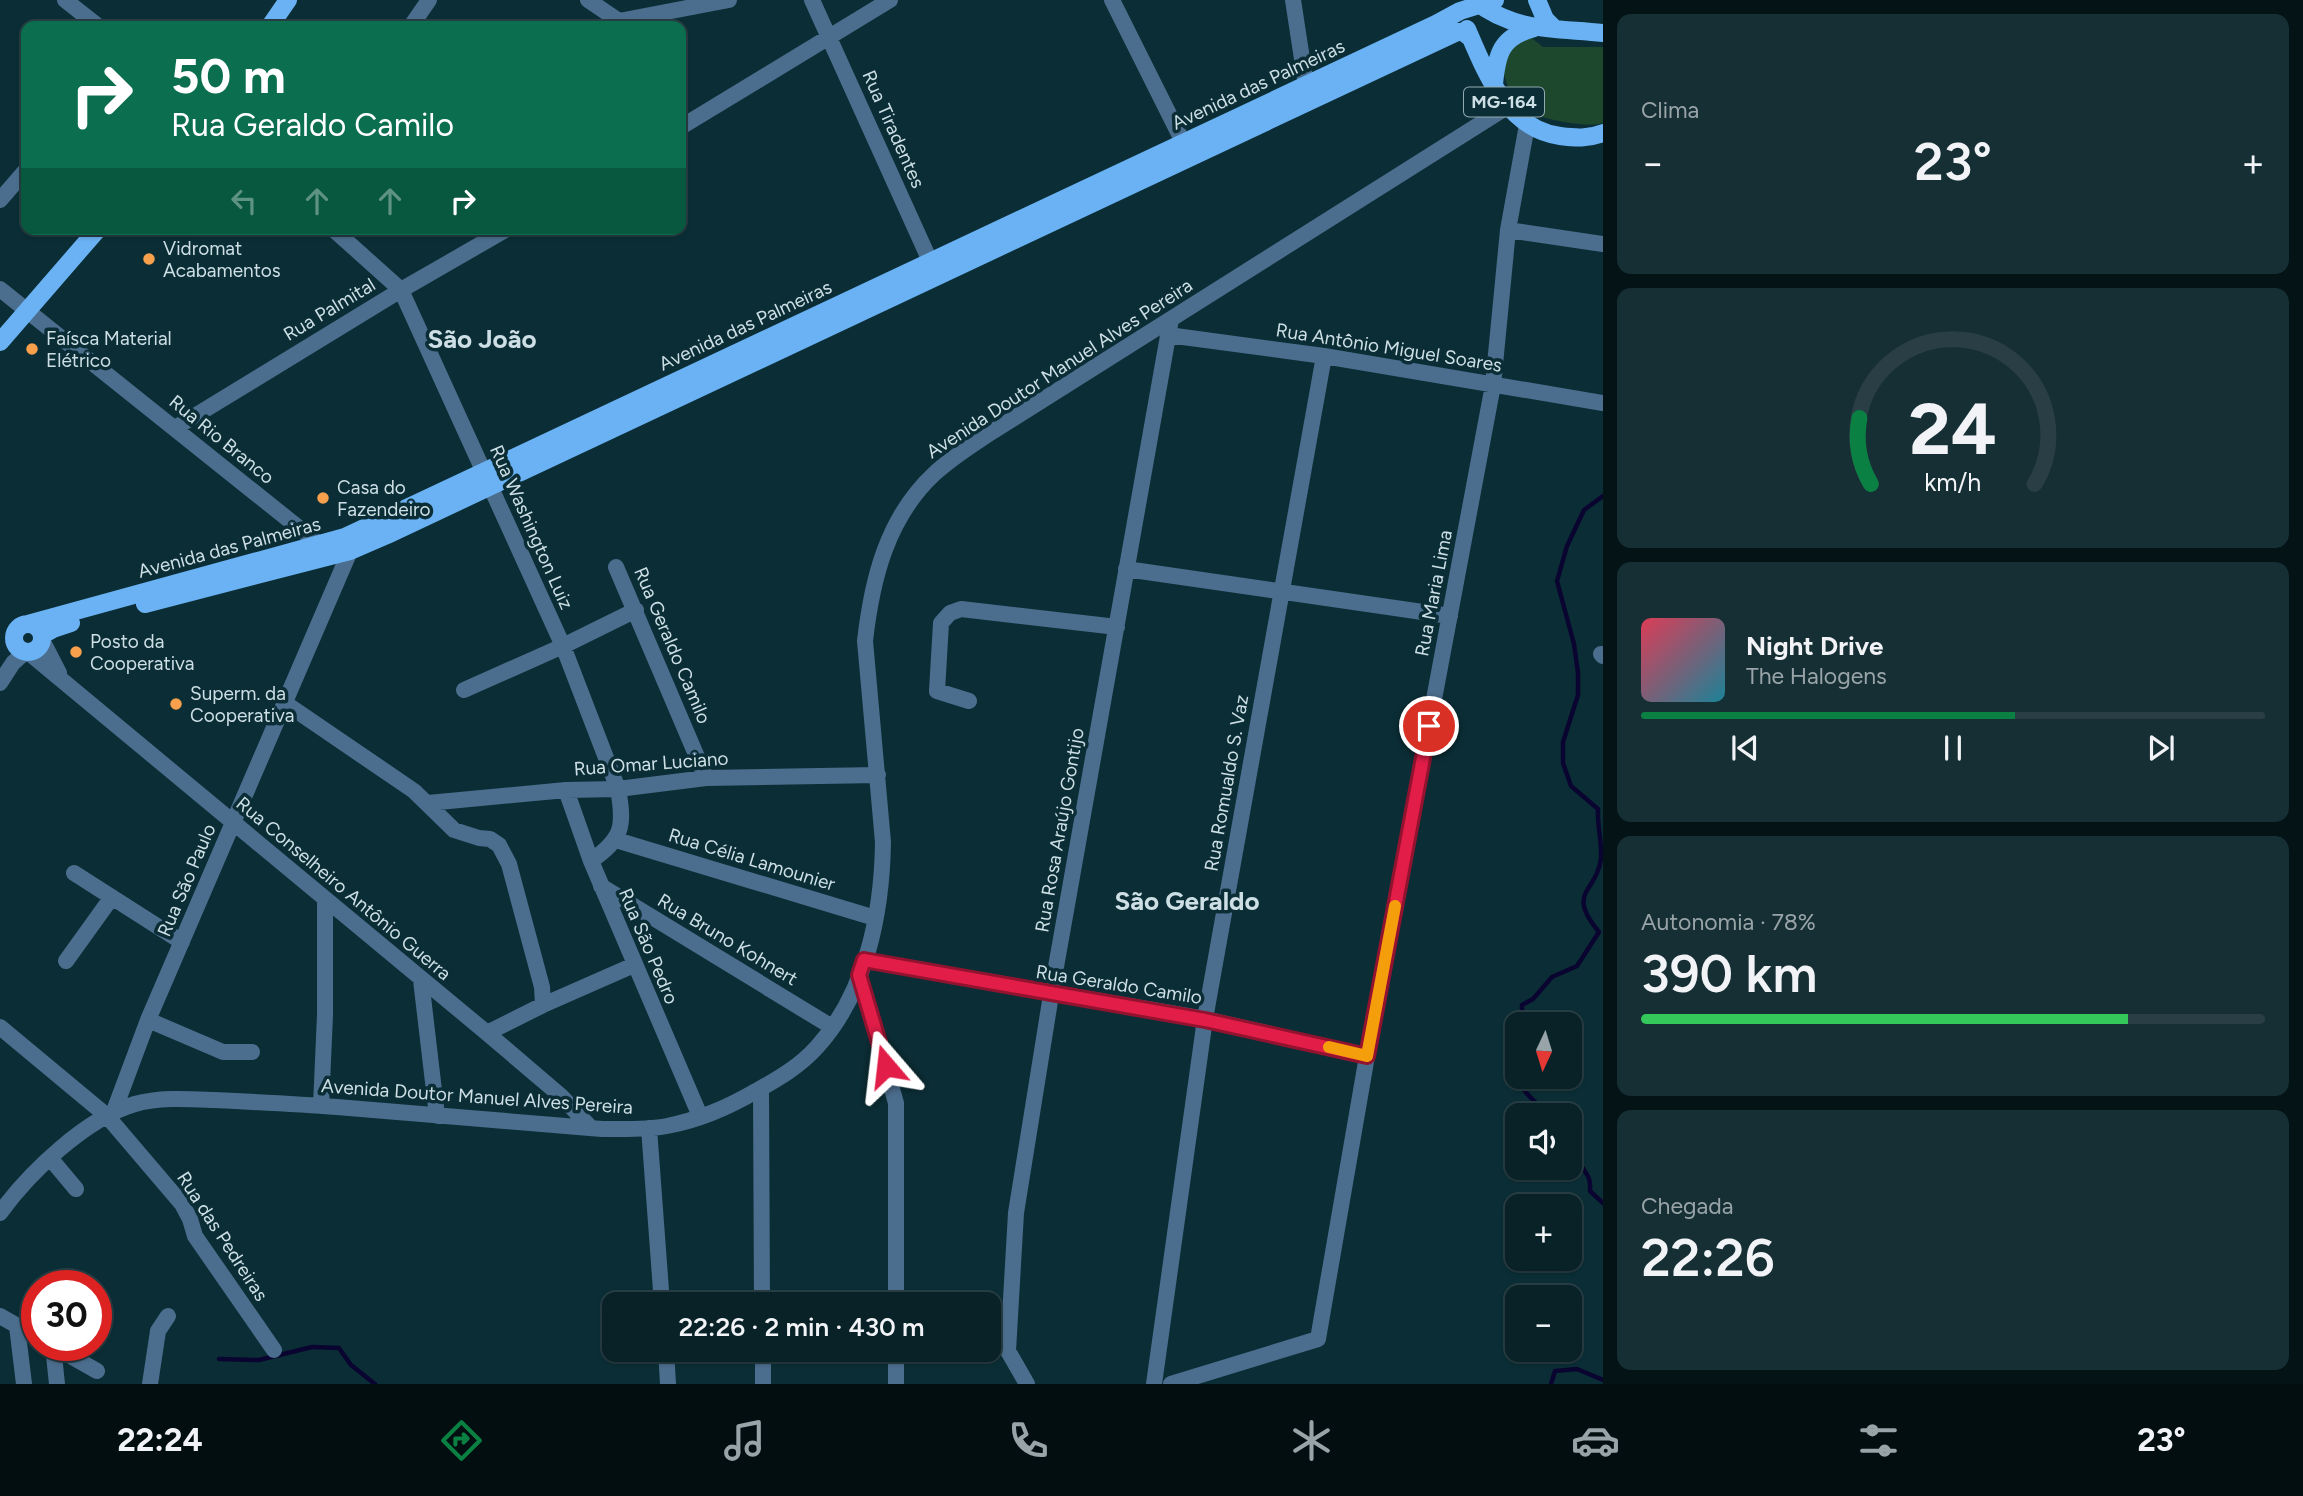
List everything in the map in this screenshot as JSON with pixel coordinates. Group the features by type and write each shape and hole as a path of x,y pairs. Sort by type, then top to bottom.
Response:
{"main road":[{"path":"273,21 288,0"},
{"path":"1537,0 1545,19 1555,29"},
{"path":"1473,3 1489,13 1534,28 1603,33"},
{"name":"Avenida das Palmeiras","path":"1187,149 1306,85 1473,3"},
{"name":"MG-164","path":"1473,3 1471,38 1507,107 1527,125 1545,134 1583,139 1603,133"},
{"path":"1494,84 1499,54 1507,40 1519,32 1534,28"},
{"name":"Avenida das Palmeiras","path":"22,636 345,537 487,479 1187,149 1457,32 1463,32 1471,38"},
{"path":"0,342 92,235"},
{"name":"Avenida das Palmeiras","path":"22,636 351,551 387,535 487,479"}],"street":[{"path":"65,0 92,21"},
{"path":"414,21 429,0"},
{"path":"588,0 619,21 686,5 729,0"},
{"name":"Rua Tiradentes","path":"812,0 934,269"},
{"path":"686,124 890,0"},
{"path":"1112,0 1187,149"},
{"path":"1293,0 1306,85"},
{"name":"Avenida Doutor Manuel Alves Pereira","path":"0,1213 29,1177 50,1158 111,1114 136,1104 192,1100 321,1106 591,1128 649,1128 668,1126 723,1109 791,1070 816,1048 846,1007 861,968 875,918 882,873 883,842 865,641 883,550 901,515 933,474 954,458 1170,327 1507,107"},
{"name":"Rua Maria Lima","path":"1171,1384 1318,1339 1367,1056 1493,385 1508,230 1527,125"},
{"path":"0,200 21,176"},
{"path":"1508,230 1603,244"},
{"name":"Rua Washington Luiz","path":"341,235 401,290 563,646 618,789 622,810 616,839"},
{"name":"Rua Palmital","path":"175,428 497,235"},
{"name":"Rua Rio Branco","path":"0,289 319,544"},
{"name":"Rua Antônio Miguel Soares","path":"1170,327 1603,403"},
{"name":"Rua Rosa Araújo Gontijo","path":"1027,1384 1008,1350 1016,1213 1051,995 1170,327"},
{"name":"Rua Romualdo S. Vaz","path":"1154,1384 1205,1020 1324,356"},
{"name":"Rua São Paulo","path":"111,1114 148,1020 351,551"},
{"name":"Rua Geraldo Camilo","path":"616,567 706,778"},
{"path":"1126,569 1450,617"},
{"path":"969,701 937,691 941,623 950,613 961,609 1117,627"},
{"path":"464,690 636,610"},
{"path":"0,678 22,636"},
{"path":"0,683 13,663 22,636"},
{"name":"Rua Conselheiro Antônio Guerra","path":"22,636 65,684 487,1033 561,1096 591,1128"},
{"path":"285,703 414,790 454,830 490,839 499,845 505,854 542,988 543,1005"},
{"name":"Rua Omar Luciano","path":"428,803 566,790 618,789 706,778 878,775"},
{"name":"Rua São Pedro","path":"566,790 601,886 700,1116"},
{"path":"591,861 609,848 616,839"},
{"name":"Rua Célia Lamounier","path":"616,839 875,918"},
{"path":"74,873 182,942"},
{"name":"Rua Bruno Kohnert","path":"601,886 832,1027"},
{"path":"66,961 112,897"},
{"path":"321,1106 326,1005 325,900"},
{"path":"487,1033 634,965"},
{"path":"861,968 895,1103 896,1292"},
{"name":"Rua Geraldo Camilo","path":"861,968 1205,1020 1367,1056"},
{"path":"422,980 436,1116"},
{"path":"148,1020 223,1052 252,1052"},
{"name":"Rua das Pedreiras","path":"0,1027 111,1114 181,1204 190,1219 195,1236 274,1350"},
{"path":"761,1089 762,1292"},
{"path":"649,1128 661,1292"},
{"path":"50,1158 76,1189"},
{"path":"0,1316 21,1328"},
{"path":"150,1384 158,1331 168,1316"},
{"path":"17,1326 24,1384"},
{"path":"57,1384 53,1346 91,1373"},
{"path":"667,1362 668,1384"},
{"path":"763,1362 763,1384"},
{"path":"896,1362 896,1384"}],"green space":[{"path":"1529,36 1543,47 1603,47 1603,123 1578,124 1543,117 1515,99 1509,89 1502,62 1521,38"}],"waterway":[{"path":"1522,1012 1522,1005 1533,999 1552,977 1577,966 1599,932 1584,908 1586,893 1601,858 1598,809 1571,786 1563,763 1563,742 1578,695 1578,673 1574,644 1557,581 1567,546 1584,510 1603,496"},
{"path":"1523,1089 1536,1103"},
{"path":"1582,1166 1589,1179 1590,1191 1603,1203"},
{"path":"219,1359 259,1360 312,1347 339,1348 351,1365 375,1384"},
{"path":"1551,1384 1555,1371 1577,1369 1603,1380"}],"slow traffic":[{"path":"1329,1047 1367,1056 1395,906"}],"place":[{"name":"Vidromat Acabamentos","path":"149,259"},
{"name":"Faísca Material Elétrico","path":"32,349"},
{"name":"Casa do Fazendeiro","path":"323,498"},
{"name":"Posto da Cooperativa","path":"76,652"},
{"name":"Superm. da Cooperativa","path":"176,704"}],"district":[{"name":"São João","path":"482,339"},
{"name":"São Geraldo","path":"1187,901"}],"route":[{"path":"886,1066 859,975 864,960 1205,1020 1367,1056 1429,726"}]}
